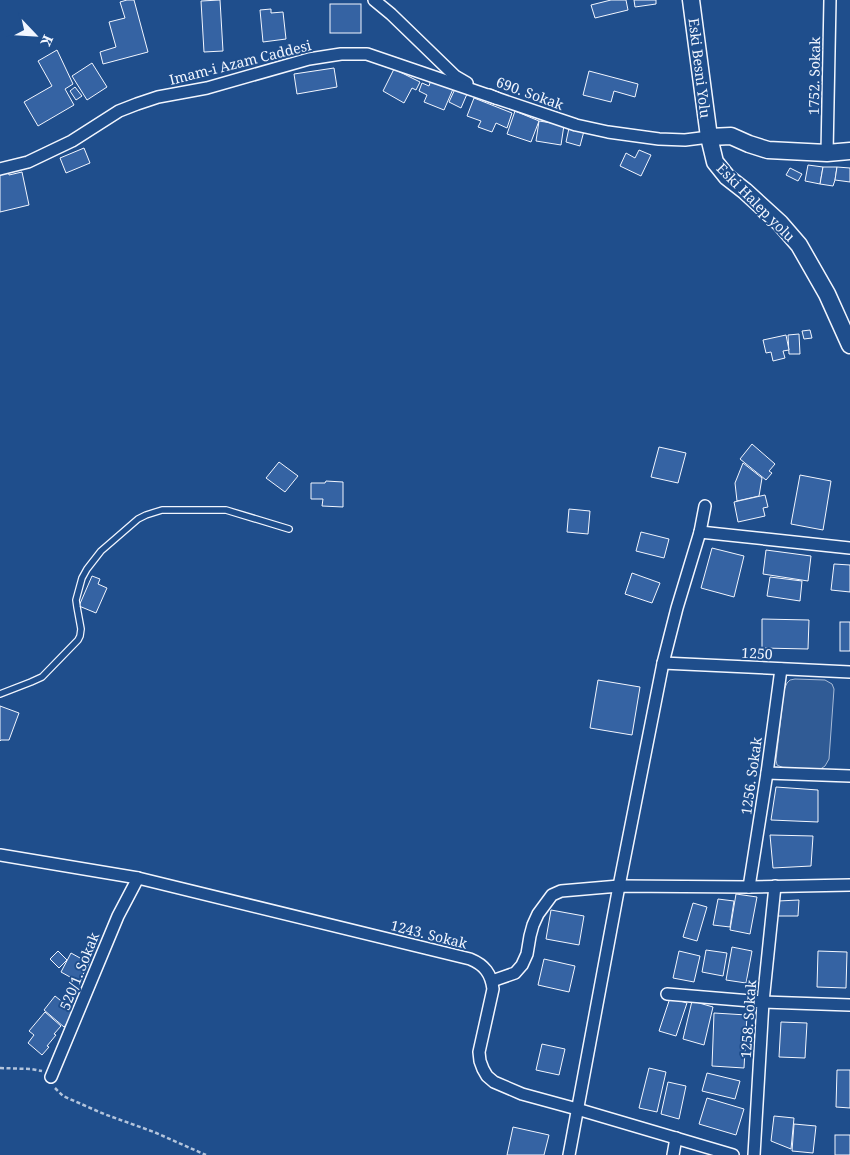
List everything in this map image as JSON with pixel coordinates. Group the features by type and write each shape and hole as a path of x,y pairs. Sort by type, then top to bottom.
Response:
{"street":[{"name":"690. Sokak","path":"374,0 454,76 496,98 576,125 608,132 659,139 685,140 708,136"},
{"name":"Eski Besni Yolu","path":"691,0 708,136"},
{"name":"1752. Sokak","path":"827,153 830,0"},
{"name":"Imam-i Azam Caddesi","path":"0,169 28,162 72,141 119,111 137,104 207,88 309,59 341,54 367,54 496,98"},
{"path":"708,136 731,136 768,150 827,153 850,151"},
{"name":"Eski Halep yolu","path":"708,136 715,162 727,177 780,223 799,245 827,294 850,345"},
{"path":"569,1155 618,886 663,663 700,532 705,506"},
{"path":"700,532 850,548"},
{"name":"1250","path":"663,663 850,672"},
{"name":"1256. Sokak","path":"749,887 781,669"},
{"path":"767,772 850,776"},
{"name":"1243. Sokak","path":"0,855 138,878 470,959 484,967 492,981"},
{"name":"520/1. Sokak","path":"51,1077 118,916 138,878"},
{"path":"733,1155 522,1094 494,1082 483,1069 479,1052 493,989 492,981 515,973 522,965 527,954 533,925 544,904 552,895 561,891 618,886 749,887 850,885"},
{"name":"1258. Sokak","path":"754,1155 763,1002 775,886"},
{"path":"667,994 763,1002 850,1005"},
{"path":"673,1155 676,1138"}],"lane":[{"path":"0,694 42,677 78,640 81,629 76,600 82,578 100,551 138,519 162,510 226,510 289,529"}],"path":[{"path":"0,1068 31,1069 43,1072 51,1077 55,1087 63,1096 206,1155"}],"shaded area":[{"path":"790,680 825,680 832,684 834,689 829,759 825,766 819,770 784,768 777,765 784,690"}],"building":[{"path":"134,0 148,52 103,64 100,52 116,47 109,22 125,18 120,2"},
{"path":"220,0 223,51 204,52 201,1"},
{"path":"611,0 626,0 628,10 595,18 591,5"},
{"path":"634,0 656,0 656,4 635,7"},
{"path":"330,4 361,4 361,33 330,33"},
{"path":"271,9 271,13 283,12 286,39 263,42 260,10"},
{"path":"57,50 73,84 65,89 74,105 38,126 24,102 52,86 38,61"},
{"path":"92,63 107,87 87,100 72,76"},
{"path":"334,68 337,87 297,94 294,74"},
{"path":"394,69 420,82 416,90 412,88 404,103 383,91"},
{"path":"589,71 638,84 635,97 614,91 611,102 583,95"},
{"path":"431,80 453,89 444,110 424,102 427,95 419,91 422,83 429,86"},
{"path":"75,87 82,96 76,100 70,91"},
{"path":"455,89 467,94 461,108 449,102"},
{"path":"474,98 512,113 507,128 496,123 492,132 478,127 481,121 467,116"},
{"path":"515,111 539,121 531,142 507,134"},
{"path":"539,121 564,125 561,145 536,141"},
{"path":"569,128 584,131 580,146 566,142"},
{"path":"84,148 90,163 66,173 60,158"},
{"path":"639,150 651,155 641,176 620,166 626,153 635,158"},
{"path":"808,165 823,167 820,184 805,181"},
{"path":"823,167 837,167 833,186 820,184"},
{"path":"837,167 850,168 850,182 835,180"},
{"path":"790,168 802,174 798,181 786,175"},
{"path":"8,171 9,175 22,172 29,205 0,212 0,173"},
{"path":"810,330 812,338 804,339 802,331"},
{"path":"799,334 800,354 789,354 788,335"},
{"path":"786,335 789,350 783,351 785,358 773,361 771,352 766,353 763,340"},
{"path":"752,444 775,464 769,471 772,473 766,480 740,459"},
{"path":"659,447 686,453 678,483 651,477"},
{"path":"279,462 298,476 285,492 266,478"},
{"path":"743,463 762,478 759,496 737,501 735,483"},
{"path":"800,475 831,481 823,530 791,524"},
{"path":"326,481 343,482 343,507 322,506 323,499 311,499 311,483 325,483"},
{"path":"765,495 768,507 763,508 765,516 738,522 734,502"},
{"path":"569,509 590,511 588,534 567,532"},
{"path":"641,532 669,539 664,558 636,551"},
{"path":"712,548 744,556 734,597 701,588"},
{"path":"766,550 811,556 808,581 763,574"},
{"path":"834,564 850,565 850,592 831,590"},
{"path":"632,573 660,583 652,603 625,594"},
{"path":"92,576 100,579 98,584 107,588 96,613 79,606"},
{"path":"770,577 802,581 800,601 767,596"},
{"path":"762,619 809,620 808,649 762,648"},
{"path":"840,622 850,622 850,651 840,651"},
{"path":"598,680 640,687 632,735 590,728"},
{"path":"0,706 19,713 9,740 0,741"},
{"path":"776,787 818,790 818,822 771,820"},
{"path":"770,835 813,836 811,866 773,868"},
{"path":"736,894 757,897 750,934 730,930"},
{"path":"718,899 734,901 730,927 713,925"},
{"path":"799,900 798,916 778,916 778,901"},
{"path":"693,903 707,907 697,941 683,937"},
{"path":"551,910 584,916 579,945 546,939"},
{"path":"732,947 752,951 746,983 726,980"},
{"path":"706,950 727,953 723,976 702,972"},
{"path":"58,951 67,960 59,968 50,959"},
{"path":"679,951 700,956 694,982 673,978"},
{"path":"818,951 847,952 846,988 817,987"},
{"path":"71,953 89,963 79,982 61,972"},
{"path":"544,959 575,966 569,992 538,985"},
{"path":"55,996 76,1013 64,1027 44,1010"},
{"path":"670,998 687,1003 676,1036 659,1031"},
{"path":"692,1001 713,1007 704,1045 683,1039"},
{"path":"45,1012 61,1026 42,1055 28,1043 34,1035 29,1031"},
{"path":"714,1013 747,1015 744,1068 712,1066"},
{"path":"781,1022 807,1023 805,1058 779,1057"},
{"path":"542,1044 565,1049 559,1075 536,1070"},
{"path":"649,1068 666,1072 657,1112 639,1108"},
{"path":"837,1070 850,1070 850,1108 836,1107"},
{"path":"707,1073 740,1081 735,1099 702,1091"},
{"path":"668,1082 686,1086 679,1119 661,1114"},
{"path":"707,1098 744,1109 736,1135 699,1124"},
{"path":"774,1116 794,1118 791,1149 771,1141"},
{"path":"794,1124 816,1126 813,1153 792,1151"},
{"path":"513,1127 549,1135 544,1155 507,1155"},
{"path":"835,1135 850,1135 850,1155 835,1155"}]}
